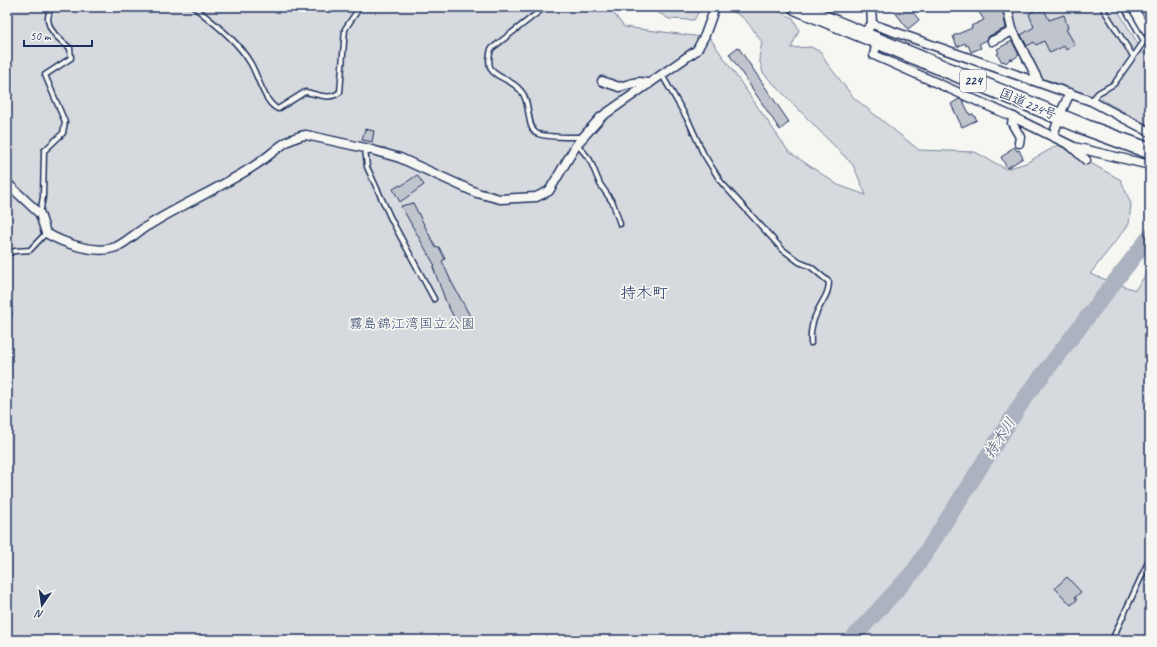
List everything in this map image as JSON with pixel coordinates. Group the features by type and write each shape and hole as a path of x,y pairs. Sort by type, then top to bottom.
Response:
{"highway":[{"name":"国道224号","path":"796,7 867,30 878,41 1087,128 1150,151"}],"street":[{"path":"7,183 40,214 46,233 64,242 96,249 116,247 148,225 258,164 284,142 296,136 306,134 400,158 477,193 500,199 536,197 549,191 577,144 601,117 697,50 705,35 716,7"},
{"path":"871,7 867,30 1039,82 1070,93 1092,101 1150,132"},
{"path":"1008,7 1013,31 1039,82"},
{"path":"992,41 1013,31"},
{"path":"878,41 874,55 1014,117 1053,136 1068,144 1086,160"},
{"path":"602,81 619,87 642,81 648,84"},
{"path":"1062,110 1070,93"},
{"path":"1014,117 1012,123 1020,137 1019,143"},
{"path":"1053,136 1057,124"},
{"path":"1068,144 1150,165"}],"lane":[{"path":"40,214 43,198 44,151 63,133 65,122 45,75 71,58 70,48 56,38 49,27 49,12 52,7"},
{"path":"194,7 243,51 252,65 270,103 278,109 305,92 323,97 335,96 340,92 345,29 360,7"},
{"path":"545,7 491,49 489,65 494,74 521,90 527,101 532,129 538,134 583,137"},
{"path":"1102,7 1133,56"},
{"path":"1124,7 1144,41"},
{"path":"1092,101 1098,94 1114,84 1150,33"},
{"path":"662,74 689,122 702,153 721,182 782,249 799,262 811,268 828,282 829,291 816,312 810,331 811,343"},
{"path":"577,144 590,160 600,184 613,203 620,224"},
{"path":"365,148 367,168 392,221 434,299"},
{"path":"7,254 15,251 30,250 46,233"},
{"path":"7,304 9,315 7,320"},
{"path":"1112,640 1150,558"}],"green space":[{"name":"霧島錦江湾国立公園","path":"7,7 609,7 624,27 710,38 789,152 838,185 866,195 853,165 763,73 759,58 762,42 749,24 736,13 718,9 719,7 770,7 793,18 799,30 791,48 811,47 821,52 826,62 854,98 919,150 975,152 1006,169 1026,163 1058,145 1121,180 1131,204 1129,224 1090,274 1135,290 1150,269 1150,640 7,640"},
{"path":"649,7 701,7 694,20 669,19"},
{"path":"1010,7 1116,7 1144,54 1150,46 1150,126 1100,99 1042,78 1013,27"}],"building":[{"path":"891,7 919,7 913,12 919,20 908,29"},
{"path":"979,7 1002,7 1006,28 989,36 987,40 979,44 981,48 971,52 968,45 966,46 965,43 957,47 953,36 972,28 971,26 984,20 979,12"},
{"path":"1150,7 1150,29 1141,12"},
{"path":"1039,8 1040,11 1044,9 1049,20 1064,15 1068,28 1066,29 1075,45 1066,50 1064,46 1050,53 1044,41 1036,45 1034,42 1027,46 1021,35 1034,27 1029,14"},
{"path":"1012,41 1019,55 1012,60 1011,58 1006,63 1004,61 1002,62 997,54 999,53 997,49"},
{"path":"738,47 789,122 780,130 729,54"},
{"path":"959,99 963,101 970,115 973,114 977,120 962,127 951,104"},
{"path":"365,129 374,131 372,142 362,140"},
{"path":"1014,147 1017,151 1019,150 1023,158 1007,168 1001,157"},
{"path":"417,175 424,185 400,202 393,189 400,185 401,186"},
{"path":"413,203 436,248 439,247 445,259 442,261 470,316 457,323 446,302 433,267 435,266 401,206"},
{"path":"1067,577 1081,592 1075,597 1077,600 1071,605 1055,588"}],"waterway":[{"name":"持木川","path":"851,640 914,571 1024,399 1150,236"}],"district":[{"name":"持木町","path":"644,293"}]}
